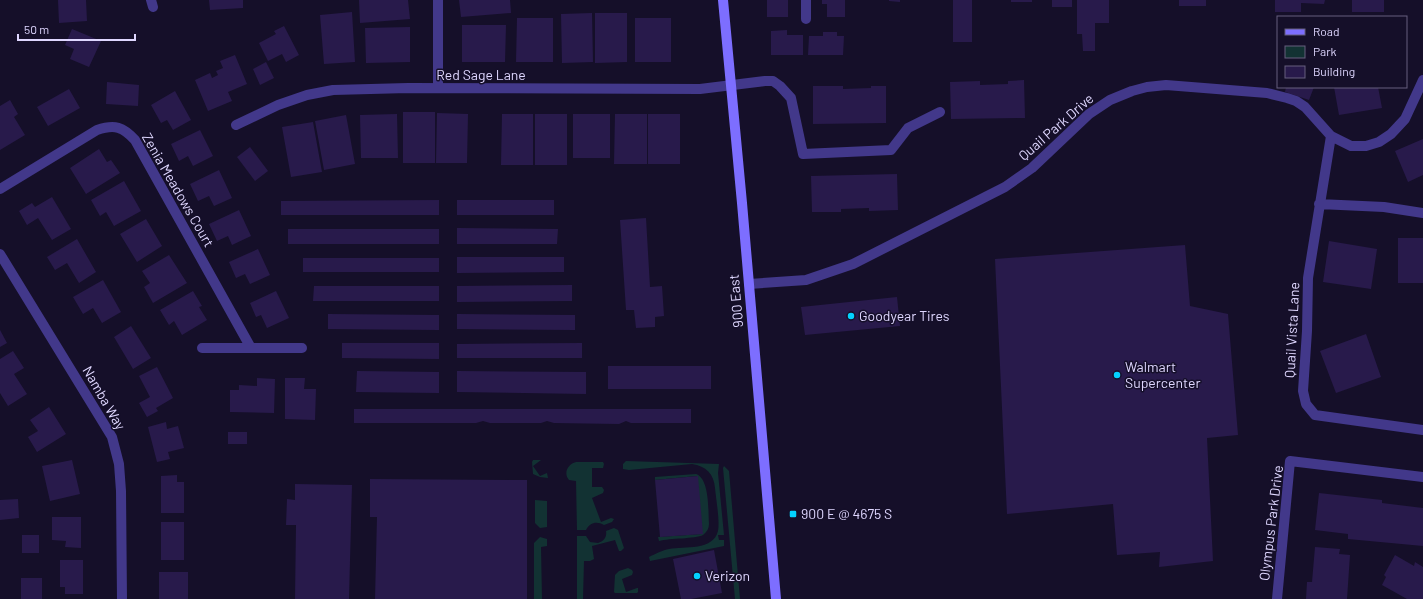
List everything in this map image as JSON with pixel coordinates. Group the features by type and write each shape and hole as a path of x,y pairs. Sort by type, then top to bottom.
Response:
{"main road":[{"name":"900 East","path":"723,0 732,85 776,599"}],"street":[{"path":"438,0 438,88"},
{"path":"806,0 806,19"},
{"name":"Quail Park Drive","path":"749,284 806,280 852,264 1004,187 1032,168 1089,114 1110,100 1132,91 1147,87 1166,85 1267,93 1287,98 1305,107 1331,136 1351,146 1366,146 1379,142 1391,134 1405,119 1423,80"},
{"name":"Red Sage Lane","path":"236,125 278,105 307,95 333,90 438,88 700,89 773,81 791,98 803,154 891,150 908,128 940,112"},
{"name":"Zenia Meadows Court","path":"0,189 97,130 109,126 121,128 129,133 135,140 251,348"},
{"name":"Quail Vista Lane","path":"1331,136 1308,278 1307,331 1303,391 1306,404 1315,415 1423,430"},
{"path":"1319,204 1384,207 1423,212"},
{"name":"Namba Way","path":"0,254 112,437 119,464 121,491 122,599"},
{"path":"202,348 302,348"},
{"name":"Olympus Park Drive","path":"1277,599 1290,461 1423,477"}],"green space":[{"path":"533,460 541,460 533,466 540,476 547,473 548,478 540,477 533,474 532,462"},
{"path":"626,461 719,464 718,473 724,535 718,535 719,540 724,540 724,546 650,561 649,557 662,551 705,545 715,537 718,531 719,522 714,483 711,475 705,469 697,465 692,464 629,470 623,469 623,464"},
{"path":"576,462 603,462 603,468 592,468 592,487 602,487 604,490 603,493 592,498 601,522 611,518 614,519 612,522 604,525 594,523 586,530 577,530 576,481 569,480 566,475 567,469"},
{"path":"724,466 729,471 740,599 735,599"},
{"path":"696,474 701,477 706,489 709,524 708,530 703,535 699,536 659,541 658,537 702,534 697,476 655,480 655,477"},
{"path":"535,500 547,501 547,527 540,528 535,523"},
{"path":"614,528 618,530 624,548 619,551 615,540 592,546 594,559 584,561 583,599 577,599 577,536 586,536 590,542 598,543 605,538 606,531"},
{"path":"540,537 547,539 547,546 541,547 542,599 534,599 534,543"},
{"path":"628,568 633,572 632,575 622,579 626,592 638,588 638,592 615,593 615,575 619,571"}],"building":[{"path":"58,0 86,0 87,21 59,23"},
{"path":"209,0 243,0 243,8 210,10"},
{"path":"359,0 408,0 410,19 360,23"},
{"path":"459,0 510,0 511,13 461,17"},
{"path":"767,0 788,0 788,17 767,17"},
{"path":"822,0 845,0 845,17 827,17 827,4 822,4"},
{"path":"900,0 900,2 889,1"},
{"path":"953,0 972,0 972,42 953,42"},
{"path":"1011,0 1032,0 1032,2 1011,2"},
{"path":"1052,0 1072,0 1072,7 1052,7"},
{"path":"1077,0 1109,0 1109,23 1095,23 1095,51 1083,51 1082,34 1077,34"},
{"path":"1179,0 1206,0 1206,6 1179,6"},
{"path":"1275,0 1325,0 1324,4 1301,3 1301,12 1275,12"},
{"path":"1352,0 1384,0 1384,12 1352,12"},
{"path":"352,12 355,62 324,64 320,15"},
{"path":"592,13 593,62 562,63 561,14"},
{"path":"595,13 627,13 627,62 595,63"},
{"path":"517,18 553,18 553,62 516,62"},
{"path":"635,18 671,18 671,62 635,62"},
{"path":"462,25 506,25 505,62 462,62"},
{"path":"284,26 299,55 286,62 282,54 268,61 259,43 276,34 274,31"},
{"path":"410,27 410,62 366,63 365,28"},
{"path":"72,29 101,41 89,67 70,59 74,49 65,45"},
{"path":"787,30 787,35 803,35 803,55 771,55 771,31"},
{"path":"823,32 837,32 837,36 844,36 843,55 808,55 809,36 823,36"},
{"path":"235,55 247,84 228,92 232,101 208,111 195,80 210,73 212,78 218,75 216,71 223,68 220,61"},
{"path":"266,62 274,78 260,85 253,69"},
{"path":"1024,80 1025,118 951,119 950,82 980,81 980,85 1008,84 1008,81"},
{"path":"107,82 139,85 138,106 106,104"},
{"path":"813,86 843,86 843,89 886,86 886,123 813,124"},
{"path":"1286,88 1314,88 1309,100 1285,92"},
{"path":"1334,88 1378,88 1382,108 1339,115"},
{"path":"69,89 80,108 48,126 37,107"},
{"path":"175,91 191,120 173,130 167,120 161,123 151,105"},
{"path":"10,100 18,114 14,117 25,135 0,150 0,106"},
{"path":"403,112 435,112 435,163 403,163"},
{"path":"437,113 468,114 467,163 436,163"},
{"path":"397,114 398,158 361,158 360,115"},
{"path":"502,114 533,114 533,165 501,165"},
{"path":"535,114 567,114 567,165 535,165"},
{"path":"573,114 610,114 610,158 573,158"},
{"path":"615,114 647,114 647,164 614,164"},
{"path":"648,114 680,114 680,164 648,164"},
{"path":"346,115 355,164 324,170 315,121"},
{"path":"313,122 322,172 291,177 282,127"},
{"path":"200,130 213,156 193,166 188,156 179,161 171,144"},
{"path":"1423,139 1423,175 1408,182 1395,151"},
{"path":"250,147 268,171 255,181 237,157"},
{"path":"99,149 107,162 111,160 120,173 86,194 70,168"},
{"path":"219,170 232,198 214,206 209,196 198,201 190,184"},
{"path":"897,174 898,210 869,211 869,208 841,209 841,212 812,212 811,176"},
{"path":"124,181 141,211 114,226 106,212 100,216 91,200"},
{"path":"52,197 71,229 52,240 38,218 27,225 19,211 32,203 35,207"},
{"path":"439,200 439,215 281,215 281,201"},
{"path":"457,200 554,200 554,215 457,215"},
{"path":"239,210 251,236 232,245 228,236 217,241 209,224"},
{"path":"646,218 650,287 662,286 664,316 655,317 655,327 636,328 634,310 626,310 620,220"},
{"path":"146,219 162,246 137,262 120,234"},
{"path":"457,228 558,229 557,244 457,244"},
{"path":"288,229 439,229 439,244 288,244"},
{"path":"1398,238 1423,238 1423,283 1398,283"},
{"path":"77,239 96,272 79,283 67,263 55,270 47,257"},
{"path":"1329,241 1377,249 1371,289 1323,282"},
{"name":"Walmart Supercenter","path":"1185,245 1190,306 1228,314 1238,435 1207,438 1213,561 1159,567 1160,552 1117,555 1113,504 1007,514 995,259"},
{"path":"258,249 270,275 250,284 245,274 236,278 229,262"},
{"path":"169,255 187,283 153,303 144,287 150,283 142,271"},
{"path":"457,257 564,257 564,272 457,273"},
{"path":"303,258 439,258 439,272 303,272"},
{"path":"103,280 121,312 102,323 93,308 83,314 73,297"},
{"path":"572,285 572,301 457,302 457,286"},
{"path":"314,286 439,286 439,301 313,301"},
{"path":"193,291 202,306 199,307 207,320 182,335 174,321 169,325 160,310"},
{"path":"276,291 289,318 267,328 261,315 256,317 250,303"},
{"name":"Goodyear Tires","path":"897,297 900,326 805,335 801,307"},
{"path":"328,314 439,315 439,330 328,329"},
{"path":"457,314 575,315 575,330 457,329"},
{"path":"131,326 151,358 133,369 114,337"},
{"path":"0,330 7,343 0,347"},
{"path":"1366,334 1381,377 1336,393 1320,351"},
{"path":"342,343 439,343 439,359 342,358"},
{"path":"582,343 582,358 457,358 457,344"},
{"path":"13,351 24,368 14,374 27,394 8,406 0,393 0,359"},
{"path":"608,366 711,366 711,389 608,389"},
{"path":"157,367 173,398 156,408 158,411 147,417 139,403 150,397 139,376"},
{"path":"357,371 439,372 439,393 356,392"},
{"path":"457,371 586,372 586,394 457,392"},
{"path":"257,378 275,379 274,413 230,412 230,390 239,390 239,385 257,386"},
{"path":"285,378 305,378 304,389 316,389 315,420 285,419"},
{"path":"49,407 66,434 37,452 28,437 38,431 30,420"},
{"path":"354,409 691,409 691,423 631,423 626,421 619,424 554,423 547,421 541,423 490,423 483,421 476,423 354,423"},
{"path":"166,422 167,429 178,426 184,448 168,452 170,459 157,462 148,427"},
{"path":"228,432 247,432 247,444 228,444"},
{"path":"72,460 80,494 50,501 42,466"},
{"path":"177,475 177,482 184,482 184,513 161,513 161,476"},
{"path":"698,476 703,534 660,537 655,480"},
{"path":"370,479 527,480 527,599 375,599 377,517 370,517"},
{"path":"295,484 352,485 349,599 295,599 296,525 286,525 287,499 295,500"},
{"path":"1319,493 1382,500 1382,503 1423,508 1423,546 1348,539 1348,534 1315,530"},
{"path":"18,499 19,518 0,520 0,500"},
{"path":"52,517 81,517 81,548 65,547 66,541 52,540"},
{"path":"161,522 184,522 184,560 161,560"},
{"path":"22,535 39,535 39,553 22,553"},
{"path":"1315,547 1340,549 1339,554 1350,555 1347,599 1306,599 1307,582 1312,582"},
{"name":"Verizon","path":"714,550 722,593 691,599 681,599 673,559"},
{"path":"1395,555 1414,566 1415,562 1423,567 1423,599 1407,599 1382,585 1386,577 1384,575"},
{"path":"60,560 83,560 83,594 65,594 65,587 60,587"},
{"path":"159,572 188,572 188,599 159,599"},
{"path":"21,578 42,578 42,599 21,599"}],"place":[{"name":"Goodyear Tires","path":"851,316"},
{"name":"Walmart Supercenter","path":"1117,375"},
{"name":"900 E @ 4675 S","path":"793,514"},
{"name":"Verizon","path":"697,576"}]}
